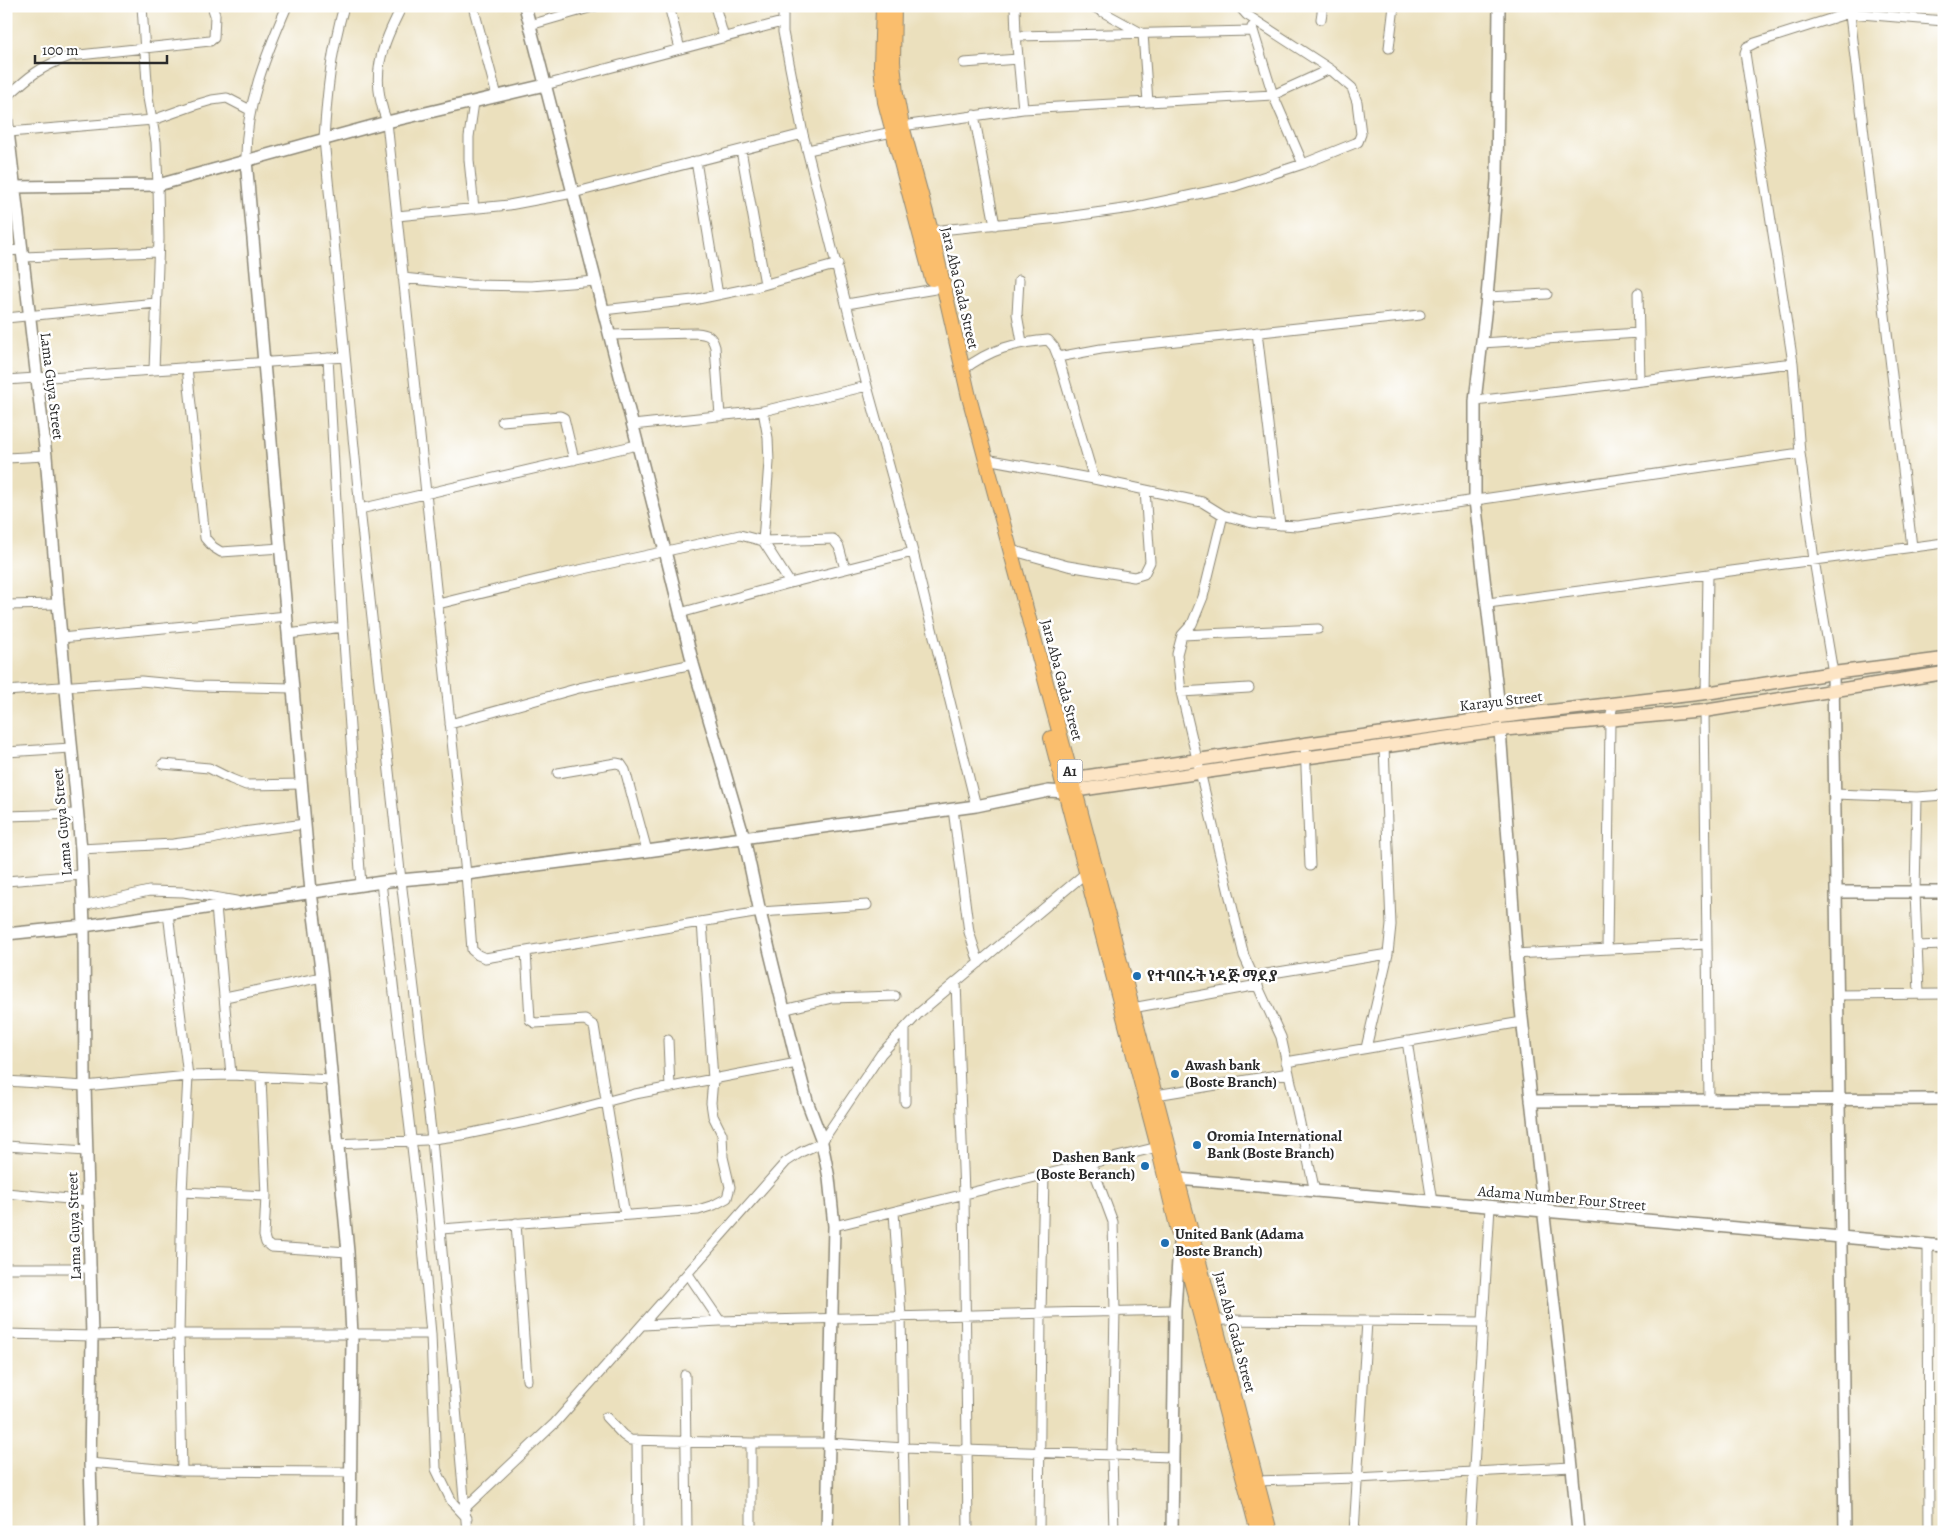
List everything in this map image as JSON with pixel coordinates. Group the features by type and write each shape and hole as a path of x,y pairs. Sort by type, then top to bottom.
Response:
{"main road":[{"name":"Jara Aba Gada Street","path":"883,6 881,66 886,102 897,129 930,231 963,370 1011,550 1069,786 1087,872 1180,1239 1258,1532"},
{"name":"Jara Aba Gada Street","path":"894,6 892,62 896,94 897,129 935,289 1069,786 1156,1095 1270,1532"},
{"name":"Karayu Street","path":"1069,786 1198,760 1306,750 1384,746 1500,723 1612,704 1706,693 1833,673 1944,659"},
{"name":"Karayu Street","path":"1069,786 1201,773 1306,750 1500,723 1610,720 1704,711 1833,689 1944,673"}],"street":[{"path":"142,6 148,98 156,142 158,185 154,370"},
{"path":"6,98 32,74 50,63 70,56 210,41 214,38 212,6"},
{"path":"287,6 273,39 250,110 246,160 311,892 322,976 336,1144 348,1252 352,1335 350,1532"},
{"path":"344,6 334,42 327,92 324,139 360,509 432,1139 467,1532"},
{"path":"402,6 381,53 377,79 381,106 387,122 466,874 472,950 485,958 760,912 866,905"},
{"path":"473,6 497,96"},
{"path":"525,6 693,664 744,838 796,1063 821,1140 829,1178 834,1226 828,1532"},
{"path":"530,25 596,6"},
{"path":"669,6 680,49"},
{"path":"715,6 724,38"},
{"path":"783,6 782,22 803,134 838,264 867,386 913,552 976,806"},
{"path":"1015,6 1023,109"},
{"path":"1092,6 1144,34"},
{"path":"930,231 1059,218 1131,208 1235,186 1303,164 1358,142 1361,134 1357,102 1352,88 1330,69 1247,15 1239,6"},
{"path":"1321,19 1323,6"},
{"path":"1389,48 1394,6"},
{"path":"1499,6 1497,180 1487,297 1475,401 1475,500 1500,723 1515,954 1545,1212 1578,1532"},
{"path":"1849,9 1912,547"},
{"path":"1845,1532 1833,673 1814,560 1800,453 1793,363 1746,53 1747,47 1755,43 1849,9 1944,21"},
{"path":"1247,15 1273,95 1303,164"},
{"path":"15,187 158,185 387,122 546,85 782,22"},
{"path":"1016,36 1253,31"},
{"path":"1144,34 1148,102"},
{"path":"964,63 1018,59"},
{"path":"808,150 897,129 974,115 1023,109 1273,95 1330,69"},
{"path":"9,132 153,120 195,105 227,98 250,110"},
{"path":"474,102 469,137 469,160 474,209"},
{"name":"Lama Guya Street","path":"6,114 46,456 81,849 92,1336 90,1463 92,1532"},
{"path":"974,115 995,225"},
{"path":"397,216 509,206 573,193 803,134"},
{"path":"741,150 765,284"},
{"path":"696,161 718,295"},
{"path":"6,251 23,254 158,252"},
{"path":"603,310 693,300 765,284 838,264"},
{"path":"403,278 470,285 513,286 596,281"},
{"path":"1020,280 1017,314 1022,342"},
{"path":"847,304 935,289"},
{"path":"1638,293 1640,381"},
{"path":"1487,297 1547,294"},
{"path":"6,318 156,303"},
{"path":"1058,357 1101,349 1420,315"},
{"path":"1257,332 1280,525"},
{"path":"1482,343 1639,333"},
{"path":"610,335 707,334 712,338 715,347 720,416"},
{"path":"963,370 978,358 1001,348 1022,342 1048,340 1054,347 1058,357 1094,479"},
{"path":"6,380 345,356"},
{"path":"328,358 343,627 362,885"},
{"path":"1475,401 1793,363"},
{"path":"187,367 206,538 213,547 221,552 281,548"},
{"path":"633,425 763,411 867,386"},
{"path":"763,411 768,438 769,462 763,541 790,583"},
{"path":"502,421 560,416 564,418 574,460"},
{"path":"360,509 637,445"},
{"path":"986,459 1202,502 1224,515 1252,523 1297,526 1800,453"},
{"path":"6,458 46,456"},
{"path":"1011,550 1068,566 1134,576 1144,574 1150,562 1145,490"},
{"path":"1224,515 1203,597 1192,624 1182,635 1177,654 1181,692 1244,956 1281,1037 1316,1192"},
{"path":"438,604 740,535 763,541 833,539 839,546 845,569"},
{"path":"1488,603 1944,543"},
{"path":"680,613 913,552"},
{"path":"1706,693 1708,575"},
{"path":"6,606 58,604"},
{"path":"61,638 287,616"},
{"path":"288,634 343,627"},
{"path":"1182,635 1318,629"},
{"path":"450,724 579,688 693,664"},
{"path":"6,691 141,681 195,686 293,688"},
{"path":"1181,692 1249,688"},
{"path":"1607,949 1610,720 1612,704"},
{"path":"1704,711 1709,1100"},
{"path":"1366,1048 1388,954 1391,925 1384,746"},
{"path":"6,752 71,748"},
{"path":"1306,750 1310,866"},
{"path":"558,772 616,763 621,764 625,770 647,851"},
{"path":"163,764 209,768 231,780 246,785 302,784"},
{"path":"6,934 84,926 381,882 466,874 647,851 976,806 1069,786"},
{"path":"1834,794 1944,796"},
{"path":"1917,796 1915,892 1919,994"},
{"path":"953,809 969,932 979,963"},
{"path":"6,816 78,814"},
{"path":"81,849 173,844 305,824"},
{"path":"466,1507 555,1422 786,1162 821,1140 881,1054 919,1013 1087,872"},
{"path":"6,881 82,876"},
{"path":"381,882 412,1140 431,1334 436,1469 452,1502 467,1518"},
{"path":"83,906 149,891 184,892 241,902"},
{"path":"1836,892 1944,892"},
{"path":"216,906 231,1075"},
{"path":"168,913 188,1076 182,1192 179,1334 182,1470"},
{"path":"441,1229 698,1210 714,1206 727,1198 730,1187 723,1157 722,1134 713,1116 711,1103 713,1079 702,922"},
{"path":"1515,954 1707,944"},
{"path":"1917,946 1944,945"},
{"path":"526,951 530,1020 535,1024 585,1020 594,1026 625,1215"},
{"path":"1254,976 1388,954"},
{"path":"224,997 322,976"},
{"path":"956,982 964,1194 968,1532"},
{"path":"1132,1008 1258,985"},
{"path":"1837,995 1944,994"},
{"path":"783,1010 832,998 895,996"},
{"path":"1286,1062 1522,1022"},
{"path":"905,1028 905,1102"},
{"path":"668,1040 670,1088"},
{"path":"1407,1042 1432,1202"},
{"path":"336,1144 432,1139 462,1135 540,1119 670,1088 796,1063"},
{"path":"1156,1095 1289,1073"},
{"path":"6,1081 85,1086 188,1076 231,1075 332,1080"},
{"path":"262,1078 266,1196 264,1236 266,1243 271,1247 348,1252"},
{"path":"1531,1101 1944,1099"},
{"path":"6,1146 87,1151"},
{"path":"834,1226 1158,1147"},
{"path":"1090,1163 1113,1222 1115,1312 1112,1455 1114,1532"},
{"path":"1039,1532 1041,1453 1040,1313 1044,1175"},
{"name":"Adama Number Four Street","path":"1178,1180 1944,1246"},
{"path":"182,1192 266,1196"},
{"path":"6,1193 89,1201"},
{"path":"1470,1532 1490,1207"},
{"path":"894,1212 901,1316 905,1532"},
{"path":"516,1223 527,1380"},
{"path":"1172,1532 1175,1310 1180,1239"},
{"path":"1928,1244 1929,1532"},
{"path":"6,1268 90,1268"},
{"path":"688,1274 720,1320"},
{"path":"643,1325 720,1320 1175,1310"},
{"path":"1215,1320 1483,1322"},
{"path":"1354,1532 1366,1321"},
{"path":"6,1334 92,1336 431,1334"},
{"path":"685,1376 686,1532"},
{"path":"606,1417 630,1440 829,1443 904,1448 1172,1457"},
{"path":"637,1440 638,1532"},
{"path":"751,1443 751,1532"},
{"path":"90,1463 182,1470 350,1472"},
{"path":"1257,1482 1572,1467"}],"place":[{"name":"የተባበሩት ነዳጅ ማደያ","path":"1137,976"},
{"name":"Awash bank (Boste Branch)","path":"1175,1074"},
{"name":"Oromia International Bank (Boste Branch)","path":"1197,1145"},
{"name":"Dashen Bank (Boste Beranch)","path":"1145,1166"},
{"name":"United Bank (Adama Boste Branch)","path":"1165,1243"}]}
